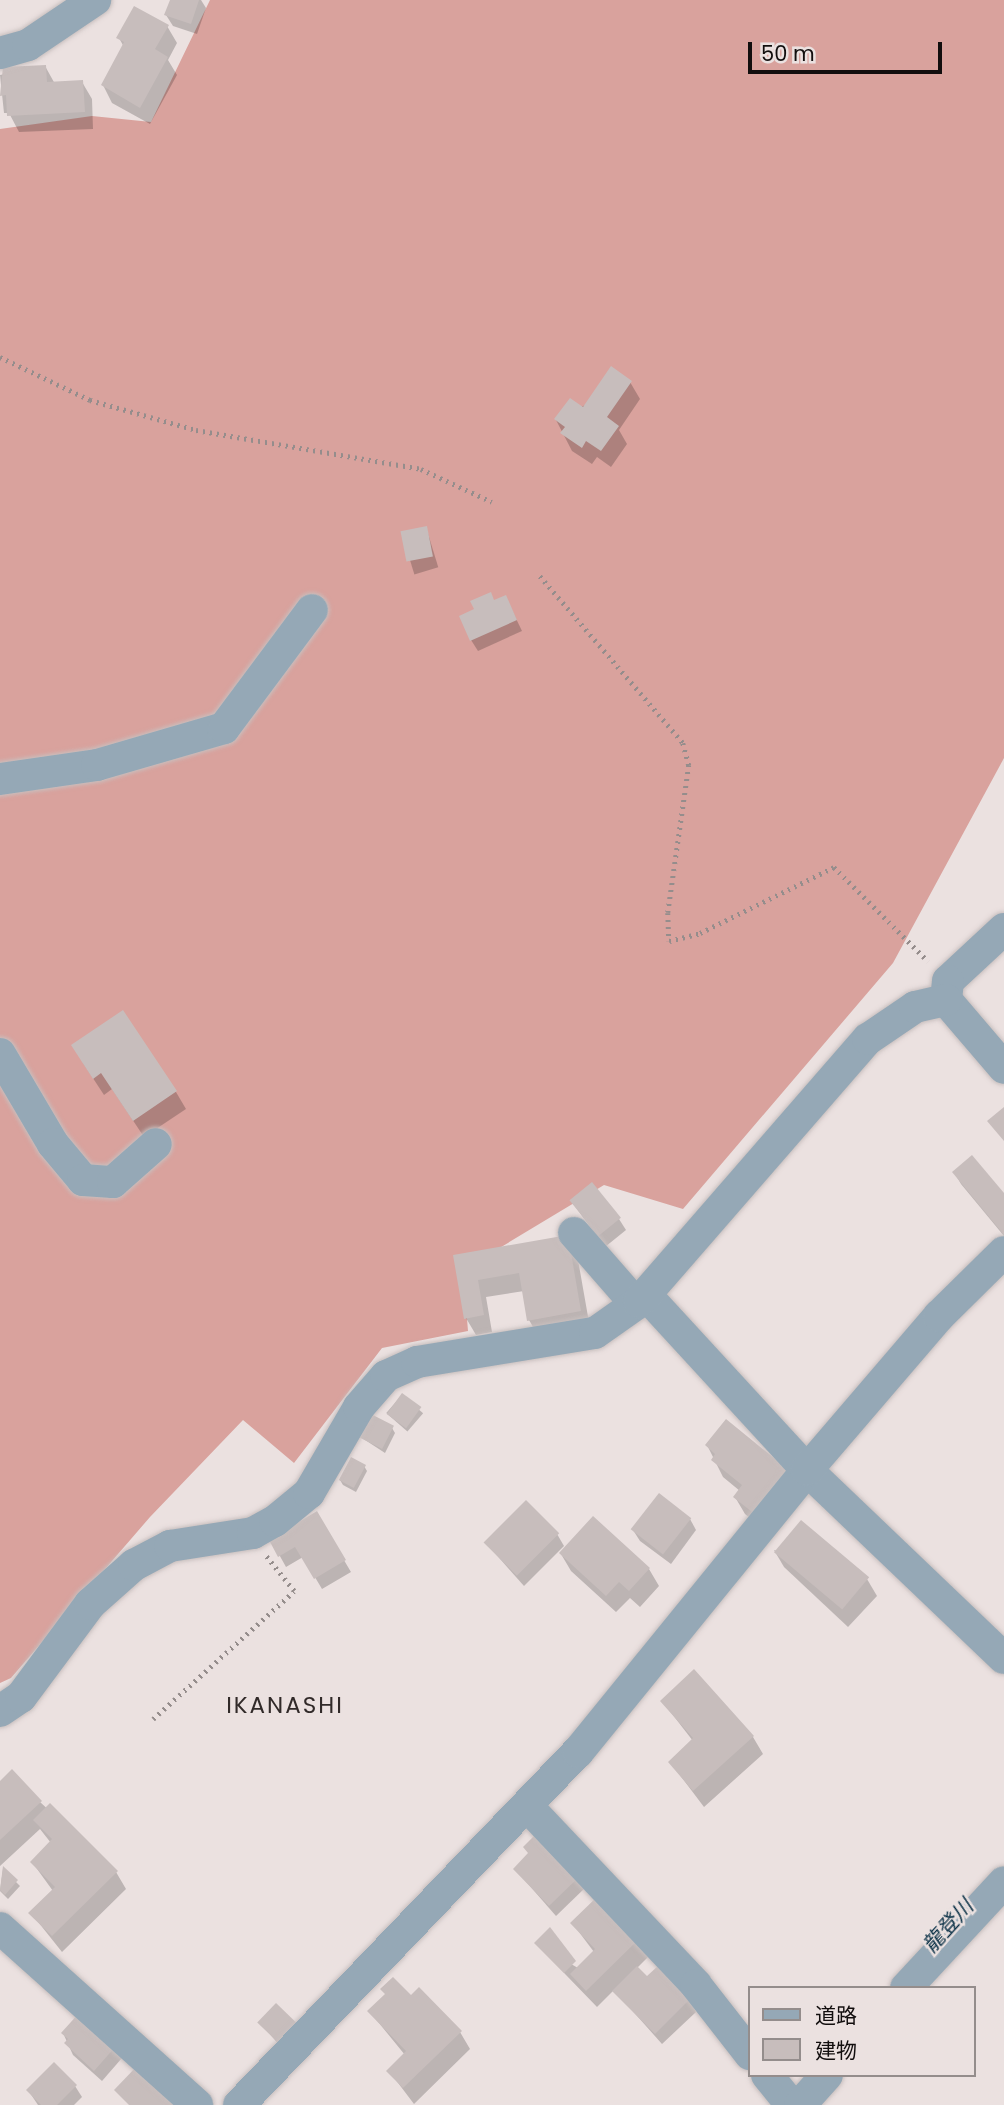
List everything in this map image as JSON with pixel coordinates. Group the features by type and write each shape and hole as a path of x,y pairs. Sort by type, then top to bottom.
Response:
{"street":[{"path":"0,53 27,45 95,0"},
{"path":"0,779 97,765 224,728 312,610"},
{"path":"0,1712 21,1697 90,1604 134,1565 170,1546 248,1534 275,1521 309,1493 359,1407 386,1376 417,1362 595,1333 641,1300 868,1039 915,1007 947,991 1004,929"},
{"path":"947,991 1004,1068"},
{"path":"0,1054 53,1144 83,1180 113,1182 156,1144"},
{"path":"574,1233 807,1470 1004,1658"},
{"path":"239,2105 578,1752 807,1470 939,1316 1004,1252"},
{"path":"527,1805 696,1985 748,2051"},
{"path":"908,1986 1004,1882"},
{"path":"0,1928 197,2105"},
{"path":"769,2077 791,2105"},
{"path":"800,2105 825,2077"}],"path":[{"path":"0,357 90,400 195,430 421,469 492,502"},
{"path":"540,576 683,743 689,765 668,913 669,941 700,933 834,867 947,991"},
{"path":"153,1719 294,1591 248,1534"}],"shaded area":[{"path":"210,0 1004,0 1004,758 893,963 683,1209 604,1185 463,1270 468,1331 382,1348 294,1463 243,1420 150,1517 11,1678 0,1683 0,129 92,116 151,122"}],"building":[{"path":"170,0 199,0 191,24 164,15"},
{"path":"134,6 169,25 155,49 168,57 140,108 101,85 124,42 116,38"},
{"path":"46,65 47,82 83,80 85,112 7,116 6,95 0,96 3,67"},
{"path":"611,366 632,381 607,417 619,426 601,451 586,441 582,448 560,433 565,427 554,419 570,398 583,407"},
{"path":"427,526 433,556 406,562 400,531"},
{"path":"491,592 494,600 506,595 517,620 470,641 459,616 474,609 470,601"},
{"path":"123,1010 177,1091 133,1121 101,1073 93,1079 71,1045"},
{"path":"1004,1107 1004,1141 987,1121"},
{"path":"972,1155 1004,1193 1004,1235 952,1172"},
{"path":"592,1182 621,1218 598,1236 569,1200"},
{"path":"568,1235 581,1311 527,1321 519,1273 478,1280 484,1315 464,1319 453,1255"},
{"path":"402,1393 421,1407 406,1428 387,1414"},
{"path":"369,1413 394,1426 382,1449 357,1436"},
{"path":"726,1419 791,1472 756,1515 733,1497 742,1485 711,1460 715,1454 705,1445"},
{"path":"351,1457 366,1465 354,1488 339,1480"},
{"path":"659,1493 691,1518 663,1554 631,1529"},
{"path":"526,1500 559,1533 517,1576 484,1542"},
{"path":"317,1511 346,1560 314,1579 295,1547 278,1557 269,1540"},
{"path":"593,1516 650,1568 629,1591 619,1582 606,1596 559,1553"},
{"path":"801,1520 869,1577 842,1609 774,1552"},
{"path":"694,1669 754,1736 693,1791 668,1762 693,1738 660,1701"},
{"path":"12,1769 42,1801 0,1840 0,1781"},
{"path":"50,1803 118,1871 52,1936 28,1913 55,1887 30,1862 52,1839 33,1820"},
{"path":"540,1830 582,1874 549,1906 513,1869 528,1853 523,1847"},
{"path":"3,1866 18,1880 5,1895 0,1890"},
{"path":"599,1895 640,1938 586,1991 570,1974 595,1949 570,1923"},
{"path":"550,1927 576,1961 564,1973 534,1943"},
{"path":"637,1966 647,1976 658,1966 690,1999 655,2034 612,1991"},
{"path":"393,1977 411,1995 419,1987 462,2031 403,2088 386,2071 406,2051 367,2011 385,1994 380,1989"},
{"path":"276,2003 300,2026 281,2045 257,2022"},
{"path":"80,2012 116,2046 94,2071 64,2043 68,2039 61,2033"},
{"path":"54,2062 77,2085 57,2105 41,2105 26,2090"},
{"path":"138,2065 179,2105 129,2105 114,2090"}],"district":[{"name":"IKANASHI","path":"285,1705"}],"water label":[{"name":"龍登川","path":"948,1926"}]}
